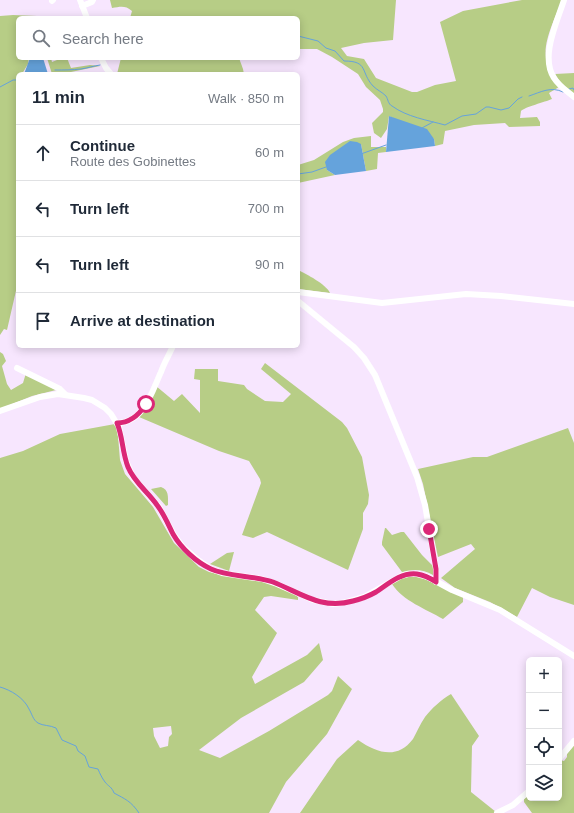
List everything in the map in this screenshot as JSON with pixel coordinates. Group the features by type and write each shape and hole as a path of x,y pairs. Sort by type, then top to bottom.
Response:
{"street":[{"path":"86,16 81,3 92,2 93,0"},
{"path":"564,0 548,51 549,66 552,74 566,91 574,97"},
{"path":"102,60 109,72"},
{"path":"300,292 382,303 466,294 501,296 574,304"},
{"path":"300,303 346,339 360,353 368,362 379,384 409,456 421,492 436,569 436,582"},
{"path":"117,423 122,423 135,418 143,409 172,348"},
{"path":"17,368 60,389 65,394"},
{"path":"0,411 52,394 65,394 84,398 99,404 111,414 117,423 122,437 126,461 133,477 159,507 174,535 183,547 211,569 252,576 270,581 313,600 333,604 364,597 408,574 422,575 500,610 574,656"},
{"path":"562,755 574,741"},
{"path":"496,813 514,805 526,794"}],"green space":[{"path":"110,0 396,0 393,40 364,43 341,48 347,56 364,59 376,78 412,92 417,92 435,85 456,81 440,22 463,11 522,0 562,0 546,44 546,58 548,65 559,87 549,93 552,99 521,111 520,118 537,117 540,122 540,126 509,127 505,123 474,125 445,131 443,144 435,146 434,139 389,116 387,129 381,138 374,133 372,123 383,112 380,100 366,87 358,74 332,57 317,49 300,49 300,16 131,16 132,11 125,7 112,8"},
{"path":"13,15 37,16 16,16 16,60 29,60 23,72 16,72 16,291 7,330 4,329 0,335 0,16"},
{"path":"48,60 52,60 52,62 57,60 68,60 71,68 90,65 100,66 71,72 51,72"},
{"path":"120,60 240,60 244,72 118,72"},
{"path":"574,73 574,95 562,85 555,74"},
{"path":"371,136 371,147 386,147 386,152 378,153 377,169 366,171 361,144 327,170 335,175 300,183 300,164 314,160 343,142 354,138"},
{"path":"300,271 320,283 330,293 300,289"},
{"path":"0,352 3,354 6,361 2,366 7,384 11,390 23,383 26,373 56,390 32,396 0,409"},
{"path":"265,363 342,422 347,428 362,457 369,495 368,504 363,513 363,529 348,570 267,532 253,538 242,535 261,483 249,461 219,451 139,417 156,386 174,401 182,394 200,413 200,380 194,379 195,369 218,369 218,381 244,385 247,389 265,401 283,402 291,394 261,369"},
{"path":"115,424 118,436 120,460 125,474 153,507 174,543 199,567 217,574 263,581 298,597 298,600 271,596 264,597 255,610 277,633 252,677 255,684 307,655 319,643 323,660 304,682 241,718 199,750 220,758 269,731 328,695 332,691 338,676 352,689 327,734 286,782 269,813 0,813 0,458 23,451 60,434","holes":["171,726 172,734 169,737 168,746 160,748 154,736 153,728"]},
{"path":"568,428 574,443 574,605 550,597 532,588 517,617 490,602 455,588 441,578 475,549 471,544 438,557 423,484 418,469 473,457 487,457"},
{"path":"161,487 164,488 168,494 168,505 166,506 151,489"},
{"path":"385,528 392,535 404,532 422,555 433,566 433,575 418,570 402,572 382,545"},
{"path":"234,552 229,571 210,564 227,553"},
{"path":"405,577 420,577 463,597 463,602 443,619 408,600 392,584"},
{"path":"451,694 479,736 472,746 471,792 496,812 300,813 337,759 358,740 365,745 380,751 394,752 400,750 407,746 413,739 423,720 431,710"},
{"path":"574,745 574,813 532,813 524,802 526,797 526,801 562,801 562,760 564,761 567,757 567,753"}],"water":[{"path":"29,60 44,60 47,72 25,72"},
{"path":"389,116 427,129 434,139 435,146 386,152"},
{"path":"350,141 361,144 366,171 335,175 327,170 325,162 330,155"}],"waterway":[{"path":"300,36 318,41 326,48 335,51 344,61 361,65 369,81 386,96 391,105 404,113 424,120 445,125 462,116 476,114 486,107 501,110 509,108 522,97"},
{"path":"55,70 81,69 100,65"},
{"path":"0,87 13,80 16,80"},
{"path":"569,89 573,88 574,90"},
{"path":"529,96 542,91 550,90 559,90 563,92"},
{"path":"422,128 433,122"},
{"path":"361,154 386,145"},
{"path":"300,174 312,172 326,167"},
{"path":"0,687 13,692 21,698 27,705 36,722 56,728 62,740 76,746 78,751 85,756 89,767 98,769 101,776 114,793 125,799 139,813"}],"route":[{"path":"146,404 135,418 122,423 117,423 121,432 127,466 133,477 159,507 174,535 183,547 211,569 252,576 270,581 323,603 342,603 364,597 401,576 408,574 422,575 436,582 436,569 429,529"}]}
